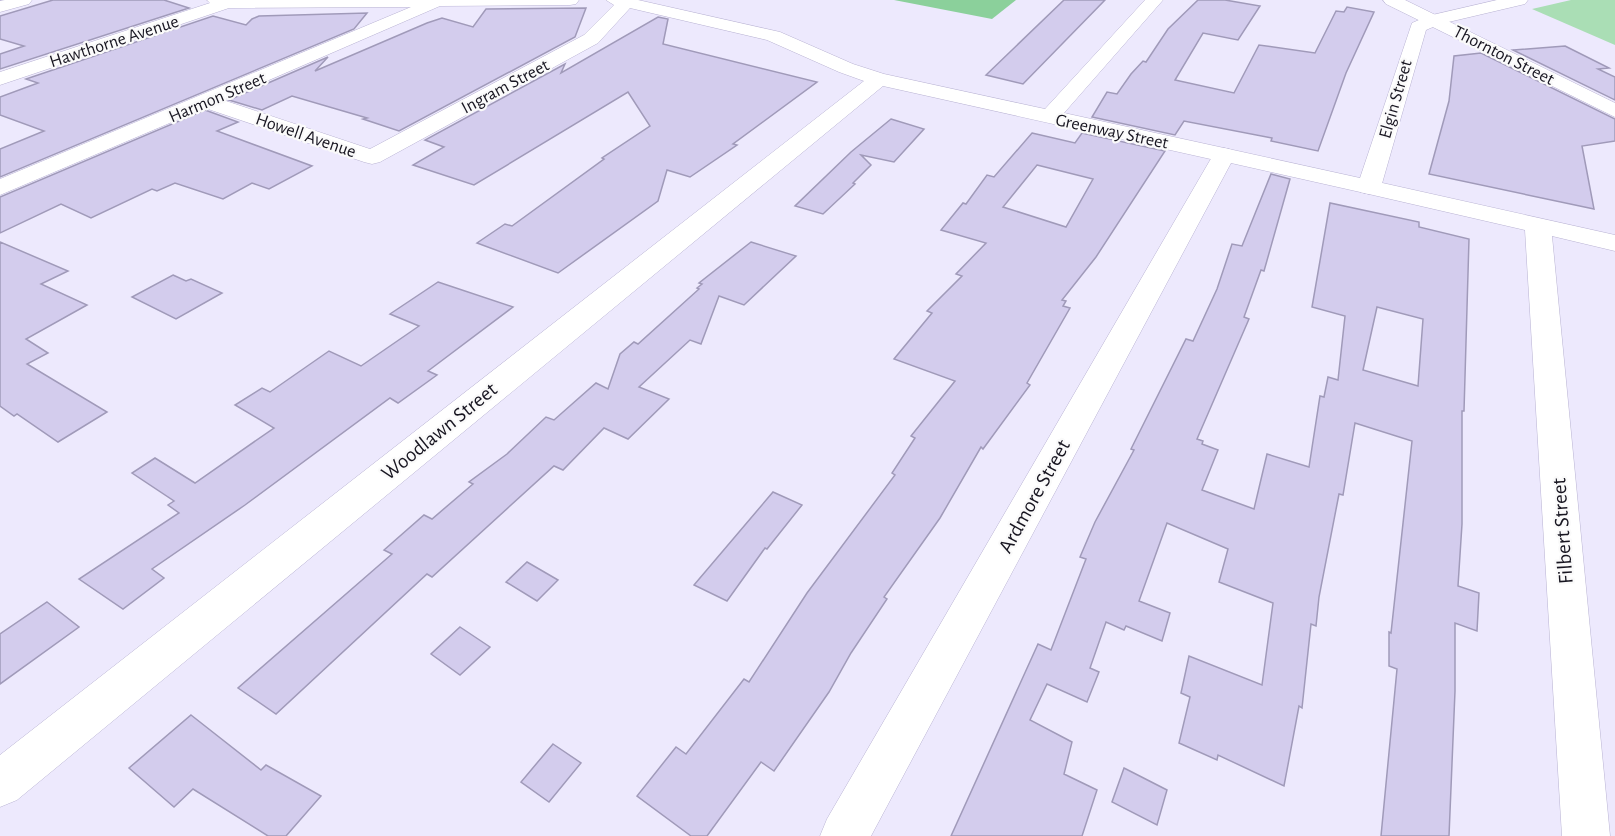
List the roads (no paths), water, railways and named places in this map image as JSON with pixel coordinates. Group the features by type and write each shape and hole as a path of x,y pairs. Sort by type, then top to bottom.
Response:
{"street":[{"path":"0,7 23,0"},
{"path":"222,1 434,3 570,0"},
{"path":"1049,117 1155,0"},
{"name":"Thornton Street","path":"1392,0 1615,111"},
{"path":"1434,20 1519,0"},
{"name":"Hawthorne Avenue","path":"0,79 222,1"},
{"name":"Greenway Street","path":"623,1 773,36 846,68 879,79 1615,243"},
{"name":"Ingram Street","path":"372,157 591,39 623,1"},
{"name":"Harmon Street","path":"0,188 207,102 434,3"},
{"name":"Elgin Street","path":"1369,187 1415,32 1423,24 1434,20"},
{"name":"Woodlawn Street","path":"0,784 879,79"},
{"name":"Howell Avenue","path":"207,102 372,157"},
{"name":"Ardmore Street","path":"844,836 1224,155"},
{"name":"Filbert Street","path":"1538,226 1586,836"}]}
